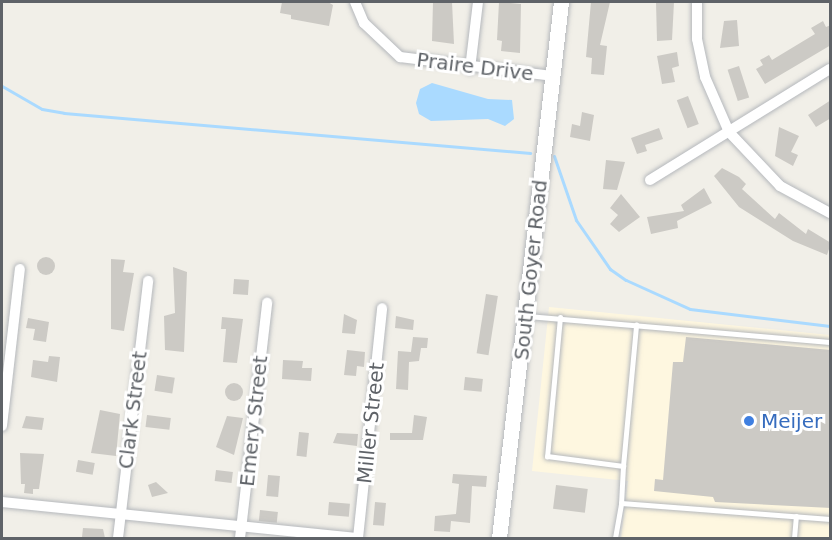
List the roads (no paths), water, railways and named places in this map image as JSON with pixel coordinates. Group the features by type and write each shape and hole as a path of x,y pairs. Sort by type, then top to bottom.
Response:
{"street":[{"name":"Praire Drive","path":"355,2 364,23 400,57 470,69 552,76"},
{"path":"470,69 478,2"},
{"name":"South Goyer Road","path":"499,538 561,2"},
{"path":"697,2 697,39 705,77 729,132 780,186 831,213"},
{"path":"650,180 831,69"},
{"path":"2,426 20,269"},
{"name":"Clark Street","path":"118,538 148,281"},
{"name":"Emery Street","path":"241,533 267,303"},
{"name":"Miller Street","path":"356,538 382,308"},
{"path":"2,502 120,515 241,533 356,538"}],"lane":[{"path":"526,316 560,317 831,342"},
{"path":"560,317 547,456 623,466"},
{"path":"615,538 621,502 636,325"},
{"path":"621,502 831,519"},
{"path":"794,538 796,516"}],"water":[{"path":"432,83 488,99 512,100 514,119 505,126 488,119 431,121 419,114 416,103 420,89"}],"waterway":[{"path":"2,86 42,109 64,113 530,153"},
{"path":"554,156 576,220 610,269 626,280 690,309 830,326"}],"place":[{"name":"Meijer","path":"749,421"}]}
